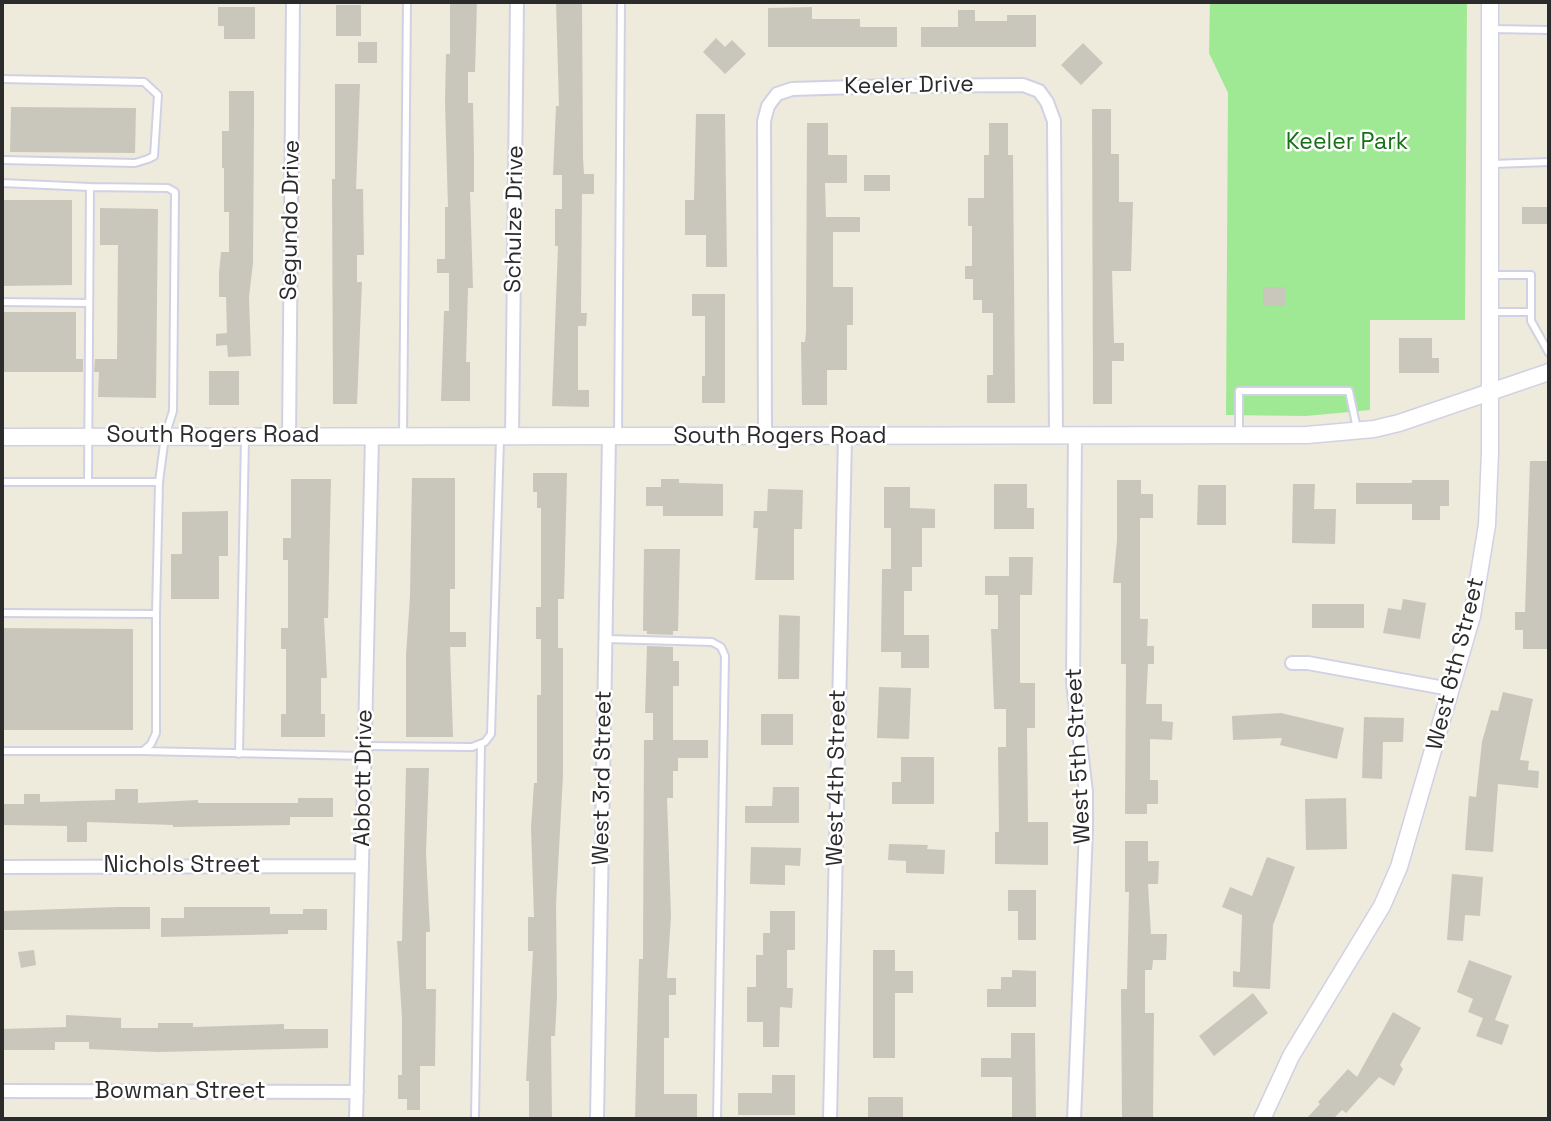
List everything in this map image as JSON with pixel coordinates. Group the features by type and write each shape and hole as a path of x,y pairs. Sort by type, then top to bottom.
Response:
{"street":[{"name":"Segundo Drive","path":"289,438 293,2"},
{"name":"Schulze Drive","path":"506,437 517,2"},
{"name":"West 6th Street","path":"1262,1119 1291,1056 1382,906 1415,820 1472,616 1487,525 1492,164 1490,2"},
{"name":"Keeler Drive","path":"765,437 764,121 768,106 778,94 792,89 1023,85 1039,91 1047,102 1054,121 1056,436"},
{"name":"South Rogers Road","path":"2,437 845,438 1238,435 1357,431 1399,423 1549,372"},
{"name":"West 5th Street","path":"1074,1119 1086,830 1086,792 1073,682 1075,435"},
{"name":"Abbott Drive","path":"356,1119 372,437"},
{"name":"West 3rd Street","path":"597,1119 606,639 614,437"},
{"name":"West 4th Street","path":"830,1119 845,438"},
{"path":"1292,663 1308,663 1450,689"},
{"name":"Nichols Street","path":"2,867 362,866"},
{"name":"Bowman Street","path":"2,1091 357,1092"}],"lane":[{"path":"403,437 407,2"},
{"path":"614,437 621,2"},
{"path":"1491,29 1549,30"},
{"path":"2,79 144,82 158,95 154,156 148,159 135,163 2,160"},
{"path":"1492,164 1549,162"},
{"path":"2,183 169,188 176,192 173,411 165,436 159,482 156,733 151,744 143,751"},
{"path":"88,482 90,187"},
{"path":"1491,275 1531,275 1531,320 1549,353"},
{"path":"2,302 89,303"},
{"path":"1490,312 1531,312"},
{"path":"1238,435 1239,391 1349,391 1357,431"},
{"path":"239,754 245,437"},
{"path":"2,751 239,754 472,747 481,744 491,734 493,711 506,437"},
{"path":"2,482 159,482"},
{"path":"2,613 156,614"},
{"path":"606,639 712,642 721,648 726,656 717,1119"},
{"path":"475,1119 481,744"}],"green space":[{"name":"Keeler Park","path":"1210,2 1467,2 1465,320 1370,320 1370,410 1306,416 1226,415 1228,93 1209,53"}],"building":[{"path":"450,2 477,2 475,72 468,72 468,103 473,103 474,156 474,192 470,192 473,288 468,288 466,362 470,362 470,401 441,401 444,311 449,311 449,273 437,273 437,259 445,259 445,207 448,207 445,103 446,54 450,54"},
{"path":"556,2 582,3 584,174 594,174 594,194 582,194 581,313 587,313 586,326 578,326 578,390 589,390 589,407 552,406 558,246 555,246 555,209 562,209 562,175 553,175 556,106 559,106"},
{"path":"336,5 361,5 361,36 336,36"},
{"path":"218,7 255,7 255,39 224,39 224,26 218,26"},
{"path":"812,7 812,19 860,19 860,27 897,27 897,47 768,47 768,8"},
{"path":"958,10 975,10 975,21 1007,21 1007,15 1036,15 1036,47 921,47 921,27 958,27"},
{"path":"716,38 725,47 732,40 746,54 725,74 703,52"},
{"path":"358,42 377,42 377,63 358,63"},
{"path":"1083,43 1103,63 1081,85 1061,65"},
{"path":"335,84 360,84 356,189 363,189 364,255 357,255 357,282 362,282 357,404 333,404 332,179 335,179"},
{"path":"229,91 254,91 254,124 253,263 249,297 251,356 228,357 227,345 216,346 216,334 227,333 226,297 219,297 219,273 221,252 229,252 229,212 224,212 222,131 229,131"},
{"path":"11,107 136,108 135,153 10,152"},
{"path":"1092,109 1111,109 1111,154 1119,154 1119,202 1133,202 1131,271 1112,271 1114,343 1124,343 1124,361 1112,361 1112,404 1093,404"},
{"path":"696,114 725,114 727,267 706,267 706,235 685,235 685,200 694,200"},
{"path":"807,123 828,123 828,155 847,155 847,183 825,183 826,217 860,217 860,232 833,232 833,287 853,287 853,325 847,325 847,370 827,370 827,405 802,405 801,342 805,342 806,331"},
{"path":"989,123 1008,123 1008,155 1013,155 1015,403 987,403 987,375 993,375 993,313 982,313 982,300 973,300 973,279 965,279 965,266 972,266 972,226 968,226 968,198 984,198 984,155 989,155"},
{"path":"864,175 890,175 890,191 864,191"},
{"path":"2,200 72,200 72,285 2,286"},
{"path":"1522,207 1549,207 1549,224 1522,224"},
{"path":"100,208 158,209 156,398 98,397 99,372 94,372 95,359 117,359 118,245 100,245"},
{"path":"1263,287 1285,287 1285,306 1263,306"},
{"path":"692,294 725,294 725,403 702,403 705,316 692,316"},
{"path":"2,312 76,312 76,359 83,359 83,372 2,372"},
{"path":"1399,338 1432,338 1432,358 1439,358 1439,373 1399,373"},
{"path":"209,371 239,371 239,405 209,405"},
{"path":"1530,461 1549,461 1549,649 1523,649 1523,630 1515,630 1515,612 1525,612"},
{"path":"533,473 567,473 564,599 558,599 558,648 563,648 563,775 556,905 557,996 555,1036 551,1036 552,1119 529,1119 529,1081 526,1081 533,951 528,951 528,917 534,917 531,828 534,783 537,783 537,695 541,695 541,639 536,639 536,607 541,607 541,508 537,508 537,492 533,492"},
{"path":"412,478 455,478 455,589 450,589 450,632 466,632 466,647 450,647 453,737 406,737"},
{"path":"291,479 331,479 328,618 324,618 327,678 321,678 321,714 325,714 325,737 281,737 281,714 286,714 286,649 281,649 281,628 288,628 288,560 283,560 283,538 291,538"},
{"path":"661,479 679,479 679,483 723,484 723,516 663,516 663,506 646,506 646,487 661,487"},
{"path":"1117,480 1141,480 1141,494 1153,494 1153,518 1140,518 1140,619 1148,619 1147,646 1154,646 1154,664 1148,664 1146,704 1162,704 1162,721 1173,722 1172,740 1150,739 1150,780 1158,780 1158,804 1147,804 1147,814 1125,814 1126,664 1121,664 1121,583 1113,583 1117,540"},
{"path":"1412,480 1449,480 1449,506 1440,506 1440,520 1412,520 1412,504 1356,504 1356,483 1412,483"},
{"path":"994,484 1027,484 1027,508 1034,508 1034,529 994,529"},
{"path":"1293,484 1315,484 1314,509 1336,509 1335,544 1292,543"},
{"path":"1198,485 1226,485 1226,525 1197,525"},
{"path":"884,487 910,487 910,508 935,509 935,528 922,528 922,567 912,567 912,591 904,591 904,635 929,635 929,668 901,668 901,652 881,652 882,569 891,569 891,528 884,528"},
{"path":"768,489 803,490 802,529 794,529 794,580 755,580 758,528 753,528 754,511 767,511"},
{"path":"228,511 228,556 219,556 219,599 171,599 171,554 182,554 182,512"},
{"path":"644,549 680,549 678,631 673,631 673,635 647,634 647,631 643,631"},
{"path":"1009,557 1033,557 1032,595 1020,595 1020,683 1035,683 1035,728 1027,728 1028,822 1048,822 1048,865 995,864 995,832 999,832 998,747 1006,747 1006,709 994,709 991,629 998,629 998,595 985,595 985,576 1009,576"},
{"path":"1403,599 1426,603 1420,639 1383,633 1388,608 1401,610"},
{"path":"1312,604 1364,604 1364,628 1312,628"},
{"path":"779,615 800,616 799,679 778,679"},
{"path":"2,628 133,629 133,730 2,730"},
{"path":"647,646 673,647 673,661 679,661 679,686 673,686 673,740 708,740 708,758 678,758 678,771 673,771 673,798 667,798 671,916 667,978 676,978 676,995 669,995 669,1038 664,1038 664,1094 697,1094 697,1119 635,1119 639,959 643,959 644,740 653,740 653,713 645,713"},
{"path":"879,687 911,688 909,739 877,738"},
{"path":"1503,692 1533,699 1520,760 1529,761 1528,770 1539,771 1538,788 1498,784 1493,852 1465,850 1469,796 1476,797 1482,742 1491,710 1498,711"},
{"path":"1281,713 1344,728 1337,759 1280,745 1282,738 1233,740 1232,716"},
{"path":"761,714 793,714 793,745 761,745"},
{"path":"1364,717 1404,718 1403,742 1383,742 1382,779 1362,778"},
{"path":"901,757 934,757 934,804 892,804 892,782 901,782"},
{"path":"406,768 429,768 426,853 430,932 426,932 426,989 436,989 435,1066 420,1066 420,1110 407,1110 407,1099 398,1099 398,1075 402,1075 402,1018 397,941 402,941"},
{"path":"773,787 799,787 799,823 745,823 745,806 772,806"},
{"path":"115,789 138,789 138,803 198,800 198,803 298,803 298,798 333,798 333,817 290,817 290,825 173,827 87,822 87,842 67,842 67,826 2,825 2,804 24,804 24,794 40,794 40,802 115,800"},
{"path":"1346,798 1347,849 1306,850 1305,799"},
{"path":"1125,841 1148,841 1148,861 1159,861 1158,884 1148,884 1151,934 1167,934 1166,960 1153,960 1152,970 1145,970 1145,1013 1154,1013 1153,1119 1122,1119 1121,989 1127,989 1129,892 1125,892"},
{"path":"889,844 928,845 927,849 945,850 944,874 906,873 906,861 888,860"},
{"path":"751,847 801,848 800,866 785,865 785,885 750,884"},
{"path":"1267,857 1295,867 1273,925 1270,989 1233,987 1233,971 1240,972 1242,915 1222,907 1230,887 1252,896"},
{"path":"1452,874 1483,877 1480,916 1465,915 1463,941 1447,940"},
{"path":"1008,890 1036,890 1036,940 1018,940 1018,911 1008,911"},
{"path":"150,907 150,929 2,930 2,911"},
{"path":"184,907 270,907 270,914 303,914 303,909 327,909 327,930 288,930 288,934 161,937 161,918 184,918"},
{"path":"770,911 795,911 795,950 787,950 787,988 793,988 792,1008 780,1007 779,1047 763,1047 763,1022 747,1022 747,987 756,987 756,955 763,955 763,933 770,933"},
{"path":"34,950 36,965 21,968 18,952"},
{"path":"873,950 895,950 895,971 913,971 913,993 895,993 895,1058 873,1058"},
{"path":"1469,960 1512,976 1495,1020 1509,1025 1502,1045 1476,1036 1483,1018 1468,1012 1473,999 1457,992"},
{"path":"1012,970 1036,971 1036,1007 987,1007 987,989 1001,989 1001,977 1012,977"},
{"path":"1253,993 1268,1013 1214,1056 1199,1036"},
{"path":"1393,1012 1421,1028 1400,1065 1403,1069 1394,1086 1379,1077 1346,1113 1342,1110 1333,1119 1306,1119 1348,1069 1357,1077"},
{"path":"66,1015 121,1018 121,1028 158,1028 158,1023 193,1023 193,1027 284,1024 284,1029 328,1029 328,1048 158,1052 89,1049 89,1042 55,1042 55,1050 2,1050 2,1029 66,1027"},
{"path":"1011,1033 1035,1033 1036,1119 1012,1119 1012,1077 981,1077 981,1058 1011,1058"},
{"path":"772,1075 795,1075 795,1115 738,1115 738,1093 772,1093"},
{"path":"868,1097 903,1097 903,1119 868,1119"}]}
